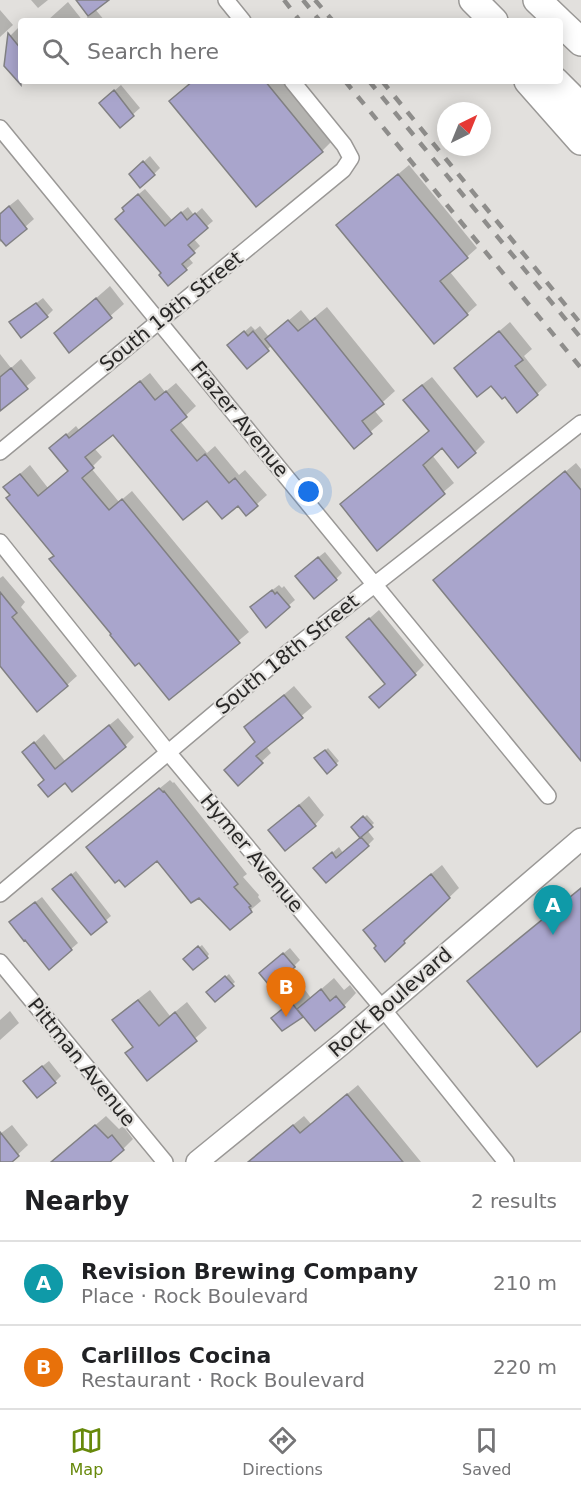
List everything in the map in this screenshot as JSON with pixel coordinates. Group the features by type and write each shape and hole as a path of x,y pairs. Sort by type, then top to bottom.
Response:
{"highway":[{"path":"467,0 476,18"},
{"path":"473,0 491,18"},
{"path":"537,0 557,18"},
{"path":"563,24 581,42"},
{"path":"531,84 581,141"},
{"path":"558,84 581,107"}],"main road":[{"name":"Rock Boulevard","path":"197,1162 383,1009 581,839"}],"street":[{"path":"226,0 241,18"},
{"name":"South 19th Street","path":"0,452 343,170 351,158 345,145 294,84"},
{"name":"Frazer Avenue","path":"0,128 160,320 548,796"},
{"name":"South 18th Street","path":"0,894 168,751 374,584 581,423"},
{"name":"Hymer Avenue","path":"0,542 168,751 383,1009 506,1162"},
{"name":"Pittman Avenue","path":"0,962 165,1162"}],"building":[{"path":"76,0 109,0 88,16"},
{"path":"8,33 18,45 18,82 4,66"},
{"path":"189,84 267,84 323,152 256,207 169,101"},
{"path":"114,90 134,116 120,128 99,103"},
{"path":"143,161 155,175 140,188 129,174"},
{"path":"398,174 468,258 440,281 468,315 434,344 336,225"},
{"path":"138,194 165,226 181,212 187,220 195,213 208,228 188,245 195,253 182,264 187,270 168,286 159,275 161,273 115,219 124,211 122,208"},
{"path":"9,206 27,229 6,246 0,239 0,214"},
{"path":"96,298 112,318 69,353 54,333"},
{"path":"36,303 48,317 21,338 9,322"},
{"path":"315,318 384,404 362,421 372,434 354,449 265,339 288,320 298,331"},
{"path":"244,331 248,336 253,331 269,351 247,369 227,345"},
{"path":"499,331 523,360 515,366 538,395 517,413 505,397 502,399 491,386 477,397 454,368"},
{"path":"11,368 28,389 0,411 0,377"},
{"path":"140,381 155,400 166,391 187,417 171,430 197,461 205,454 229,483 235,478 258,506 246,516 238,506 222,519 207,501 183,520 113,435 85,457 94,468 82,478 109,510 122,499 240,643 169,700 139,663 135,666 49,559 54,556 6,498 10,495 3,487 20,474 38,496 68,471 49,448 66,434 69,438"},
{"path":"422,385 476,453 458,468 442,448 423,465 445,494 377,551 340,504 429,431 403,400"},
{"path":"565,471 581,490 581,761 433,580"},
{"path":"318,557 337,580 314,599 295,576"},
{"path":"272,590 275,594 277,592 290,607 266,628 250,607"},
{"path":"0,592 17,613 12,617 68,686 37,712 0,666"},
{"path":"369,618 416,675 379,708 369,697 385,684 346,637"},
{"path":"284,695 303,718 256,756 263,763 238,786 224,770 255,742 244,727"},
{"path":"109,725 126,747 72,792 65,783 48,797 38,785 44,780 22,752 34,742 55,769"},
{"path":"325,750 337,765 327,774 314,758"},
{"path":"159,788 164,791 238,884 234,887 251,906 249,907 252,912 230,930 199,898 191,903 157,861 125,887 119,880 115,883 86,847"},
{"path":"299,805 316,826 285,851 268,830"},
{"path":"363,816 373,827 360,838 351,827"},
{"path":"361,837 369,846 326,883 313,868 332,852 336,858"},
{"path":"71,874 107,922 91,935 52,889"},
{"path":"431,874 450,898 385,962 363,930"},
{"path":"581,888 581,1031 537,1067 467,981"},
{"path":"35,902 72,950 49,970 9,922"},
{"path":"198,946 208,958 193,970 183,959"},
{"path":"283,953 295,967 289,972 291,974 273,990 259,973"},
{"path":"225,976 234,986 215,1002 206,992"},
{"path":"321,989 330,1001 336,996 345,1007 315,1031 297,1009"},
{"path":"138,1000 159,1026 175,1012 197,1041 147,1081 125,1053 133,1047 112,1020"},
{"path":"291,1002 303,1017 282,1031 271,1018"},
{"path":"42,1066 56,1083 37,1098 23,1081"},
{"path":"347,1094 403,1162 248,1162 293,1125 300,1133"},
{"path":"95,1125 108,1138 112,1135 124,1150 110,1162 51,1162"},
{"path":"0,1132 19,1156 12,1162 0,1162"}],"railway":[{"path":"284,0 298,18"},
{"path":"303,0 318,18"},
{"path":"315,0 330,18"},
{"path":"347,84 581,368"},
{"path":"371,84 581,338"},
{"path":"384,84 581,324"}],"place":[{"name":"Revision Brewing Company","path":"553,935"},
{"name":"Carlillos Cocina","path":"286,1017"}]}
